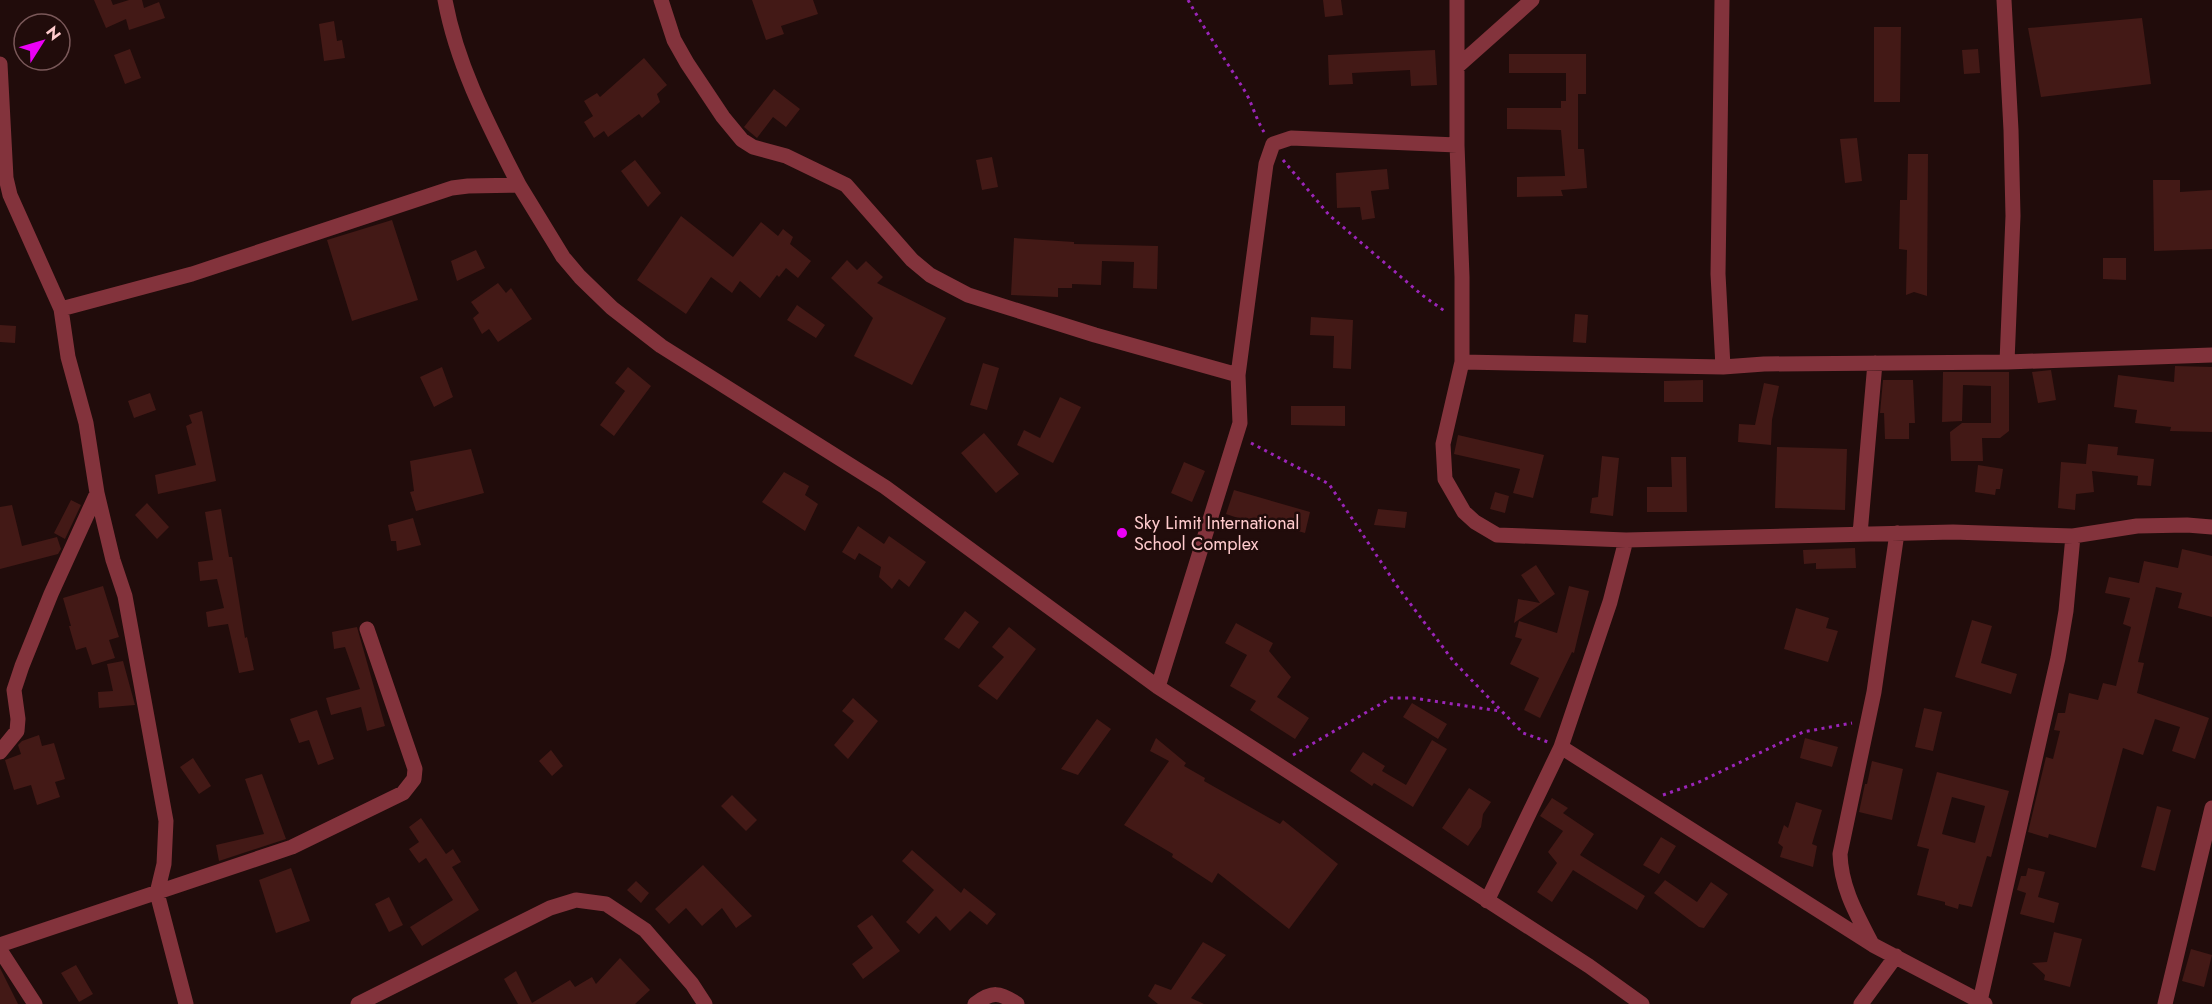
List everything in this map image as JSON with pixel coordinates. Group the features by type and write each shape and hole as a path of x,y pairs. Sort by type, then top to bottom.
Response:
{"street":[{"path":"445,0 449,23 472,89 519,185 563,257 580,277 620,315 661,346 885,487 1158,687 1642,1004"},
{"path":"661,0 674,40 723,117 742,140 753,147 786,156 846,186 912,260 930,275 979,298 1095,335 1238,375"},
{"path":"1457,0 1457,145 1462,362 1443,444 1445,479 1464,512 1475,522 1497,535 1626,540 1953,532 2073,536 2137,526 2212,527"},
{"path":"1458,66 1532,0"},
{"path":"1722,0 1718,273 1723,367"},
{"path":"2004,0 2013,216 2007,362"},
{"path":"0,66 6,178 10,195 61,309 68,357 86,423 98,493 131,628 166,821 164,864 157,893 186,1004"},
{"path":"1158,687 1240,423 1238,375 1266,164 1272,144 1291,138 1457,145"},
{"path":"61,309 192,274 452,189 468,186 519,185"},
{"path":"1462,362 1723,367 1764,364 2007,362 2212,356"},
{"path":"1860,534 1875,363"},
{"path":"0,752 17,731 18,719 14,690 22,666 51,594 98,493"},
{"path":"1873,945 1845,889 1840,871 1840,854 1874,693 1897,533"},
{"path":"1561,747 1873,945 1982,1002 2058,658 2066,611 2073,536"},
{"path":"1488,901 1561,747 1610,602 1626,540"},
{"path":"0,945 292,847 403,793 414,778 415,769 367,629"},
{"path":"2165,1004 2212,808"},
{"path":"358,1004 550,908 576,900 606,904 645,930 692,984 705,1004"},
{"path":"0,950 35,1004"},
{"path":"1861,1004 1896,956"},
{"path":"975,1004 991,995 1005,995 1017,1004"}],"path":[{"path":"1188,0 1248,96 1256,119 1285,163 1329,215 1422,295 1462,324"},
{"path":"1236,435 1329,484 1397,586 1447,652 1522,733 1561,747"},
{"path":"1272,762 1300,752 1391,698 1413,698 1502,712"},
{"path":"1646,801 1696,783 1803,732 1868,719"}],"building":[{"path":"94,0 111,0 113,5 129,0 142,0 144,8 159,2 165,18 129,30 126,19 106,28"},
{"path":"752,0 813,0 818,14 781,26 784,34 766,40"},
{"path":"1323,0 1341,0 1343,15 1325,17"},
{"path":"2142,18 2151,84 2041,97 2028,28"},
{"path":"334,21 337,41 342,40 345,58 324,61 319,24"},
{"path":"1874,27 1901,27 1900,102 1874,102"},
{"path":"130,49 141,78 125,84 114,55"},
{"path":"1978,49 1980,73 1964,74 1962,50"},
{"path":"1435,50 1437,85 1411,86 1410,70 1352,73 1353,84 1329,85 1328,55"},
{"path":"1509,54 1586,54 1586,94 1578,94 1578,149 1584,149 1587,188 1561,190 1563,196 1517,197 1517,177 1565,176 1561,130 1507,129 1507,108 1561,108 1561,101 1566,101 1566,73 1509,73"},
{"path":"644,58 667,85 657,94 660,102 642,118 639,114 608,137 604,131 594,138 584,122 593,116 584,101 597,93 600,97"},
{"path":"774,89 800,109 786,127 773,117 757,138 744,127"},
{"path":"1857,138 1862,181 1845,183 1840,139"},
{"path":"1908,154 1928,154 1927,296 1914,292 1906,295 1907,250 1899,249 1900,200 1907,200"},
{"path":"992,157 998,187 982,190 976,160"},
{"path":"635,160 661,193 648,207 621,171"},
{"path":"1387,169 1389,189 1371,191 1375,218 1362,220 1360,207 1337,208 1336,173"},
{"path":"2153,180 2180,180 2180,192 2212,190 2212,249 2154,251"},
{"path":"681,216 733,257 761,222 778,236 783,229 793,237 790,244 811,261 798,278 786,268 779,277 777,275 760,298 740,281 732,293 711,277 686,314 637,280"},
{"path":"392,220 418,300 352,321 327,240"},
{"path":"1014,238 1074,242 1074,244 1158,246 1157,289 1133,288 1134,262 1102,261 1101,285 1072,284 1072,288 1058,288 1058,297 1011,295"},
{"path":"476,250 485,268 457,281 451,261"},
{"path":"2103,258 2126,258 2126,280 2103,279"},
{"path":"847,260 857,270 866,261 883,277 877,283 946,318 912,385 854,356 873,318 831,278"},
{"path":"498,283 506,293 511,288 532,319 498,342 489,329 482,334 473,318 479,313 471,302"},
{"path":"797,305 825,325 816,338 787,320"},
{"path":"1575,314 1588,315 1586,343 1573,342"},
{"path":"1311,317 1353,320 1351,369 1333,368 1334,336 1310,335"},
{"path":"0,325 16,326 15,343 0,342"},
{"path":"983,363 999,368 987,410 970,405"},
{"path":"2175,366 2212,367 2212,432 2170,431 2171,427 2135,423 2137,410 2114,407 2118,375 2174,382"},
{"path":"442,367 453,397 434,407 420,377"},
{"path":"628,367 651,386 614,436 600,425 625,391 615,383"},
{"path":"2051,370 2056,400 2038,403 2032,372"},
{"path":"1943,372 2009,372 2009,431 2000,438 1982,438 1983,461 1951,461 1950,432 1962,423 1991,423 1991,386 1963,385 1962,421 1942,422"},
{"path":"1703,380 1703,402 1664,402 1664,381"},
{"path":"1883,380 1913,380 1915,423 1909,423 1909,439 1885,439 1884,413 1880,413"},
{"path":"1764,383 1779,386 1772,420 1771,445 1738,442 1739,424 1755,425"},
{"path":"150,393 156,410 134,418 128,401"},
{"path":"1060,397 1081,407 1053,463 1017,445 1024,430 1040,438"},
{"path":"1291,406 1345,406 1345,426 1291,425"},
{"path":"202,411 216,481 158,494 155,475 196,465 186,426 192,423 189,415"},
{"path":"984,433 1019,474 996,493 961,453"},
{"path":"1458,435 1544,455 1533,498 1513,493 1520,469 1454,454"},
{"path":"2088,444 2118,447 2117,455 2154,459 2151,486 2137,485 2138,476 2092,471 2094,492 2076,494 2075,510 2058,508 2061,462 2086,464"},
{"path":"1777,447 1847,449 1845,510 1775,508"},
{"path":"471,449 484,493 416,511 410,492 414,491 410,461"},
{"path":"1602,456 1619,458 1613,516 1590,513 1592,498 1598,497"},
{"path":"1671,457 1686,457 1687,512 1647,512 1647,487 1672,487"},
{"path":"1184,462 1205,471 1192,502 1171,493"},
{"path":"1978,465 2003,469 2000,489 1996,489 1995,495 1975,492"},
{"path":"784,472 809,486 805,495 818,504 805,531 762,502"},
{"path":"1234,490 1310,512 1305,533 1253,518 1244,520 1226,514"},
{"path":"1495,492 1509,496 1505,513 1490,509"},
{"path":"71,500 81,505 65,539 54,533"},
{"path":"147,503 169,527 157,539 135,515"},
{"path":"12,505 22,546 57,537 61,549 58,554 0,569 0,507"},
{"path":"221,509 229,557 232,557 245,638 247,637 254,670 239,673 228,624 208,627 206,612 224,608 217,579 200,581 198,562 213,560 205,512"},
{"path":"1378,509 1407,512 1405,528 1374,525"},
{"path":"413,518 421,545 397,551 396,541 391,541 388,525"},
{"path":"858,526 884,544 889,536 926,562 909,587 899,579 892,589 879,577 881,567 859,553 855,560 842,552"},
{"path":"1855,548 1856,568 1816,569 1816,563 1804,564 1803,550"},
{"path":"2182,549 2212,556 2212,617 2178,608 2182,593 2156,587 2138,662 2144,663 2137,693 2209,718 2195,759 2172,751 2180,727 2155,719 2143,755 2123,748 2096,848 2049,834 2048,838 2028,832 2046,757 2053,759 2060,731 2054,730 2058,713 2065,713 2069,693 2098,700 2103,683 2116,686 2131,627 2123,624 2130,598 2105,593 2109,577 2139,583 2144,561 2178,568"},
{"path":"1536,565 1555,594 1514,623 1518,599 1540,603 1521,575"},
{"path":"103,586 119,637 109,640 115,658 92,665 86,647 76,650 63,598"},
{"path":"1569,586 1589,591 1574,653 1572,652 1540,718 1524,710 1539,678 1510,664 1522,639 1515,637 1519,621 1557,633"},
{"path":"1796,608 1829,618 1826,628 1838,631 1828,662 1784,649"},
{"path":"965,611 979,622 959,649 944,639"},
{"path":"1972,620 1992,626 1981,663 2017,674 2011,694 1955,677"},
{"path":"1236,623 1273,643 1269,651 1291,677 1277,697 1309,718 1295,739 1250,710 1256,701 1230,686 1247,655 1225,643"},
{"path":"357,627 385,726 367,731 361,707 331,715 326,698 360,689 345,647 334,649 332,632"},
{"path":"1009,627 1036,649 997,700 978,686 1004,657 992,647"},
{"path":"123,661 135,705 99,708 98,692 113,691 107,664"},
{"path":"853,698 878,721 848,759 834,745 854,721 842,711"},
{"path":"1412,703 1447,724 1438,739 1403,717"},
{"path":"1924,708 1942,712 1933,751 1915,747"},
{"path":"317,710 334,759 318,765 309,740 299,743 290,719"},
{"path":"1097,719 1111,729 1078,775 1061,769"},
{"path":"39,735 42,746 54,743 65,779 55,782 60,797 37,805 31,785 14,790 5,760 21,754 18,745 22,741"},
{"path":"1156,738 1186,763 1184,766 1205,778 1204,781 1280,824 1283,820 1338,864 1289,929 1218,873 1212,883 1172,857 1173,854 1124,825 1169,761 1150,751"},
{"path":"1805,738 1838,747 1832,767 1800,758"},
{"path":"1432,740 1447,749 1413,807 1374,783 1372,786 1350,771 1363,752 1385,766 1382,771 1406,785"},
{"path":"551,750 563,766 552,776 539,761"},
{"path":"193,758 211,786 199,794 180,767"},
{"path":"1872,761 1903,769 1892,820 1859,812"},
{"path":"1937,772 2009,791 1991,857 1987,856 1972,907 1959,904 1958,909 1945,905 1945,902 1917,895 1929,849 1917,846","holes":["1952,797 1985,806 1975,843 1942,834"]},
{"path":"262,774 286,839 219,861 216,845 264,834 245,779"},
{"path":"1469,788 1491,802 1483,814 1481,827 1468,846 1442,828"},
{"path":"732,795 757,820 746,831 721,806"},
{"path":"1552,798 1568,808 1563,813 1594,834 1580,855 1645,896 1637,910 1573,870 1552,902 1537,892 1557,863 1548,852 1563,831 1540,816"},
{"path":"1796,802 1822,810 1812,844 1817,846 1813,867 1780,857 1783,847 1778,843 1784,825 1788,828"},
{"path":"2157,806 2171,810 2155,871 2141,867"},
{"path":"421,818 446,854 453,849 461,862 452,867 479,910 422,946 410,927 453,900 426,858 419,863 409,849 419,842 409,827"},
{"path":"1661,837 1676,846 1659,874 1643,865"},
{"path":"912,850 961,893 964,888 996,914 987,925 970,911 950,931 936,916 919,934 906,922 934,890 902,861"},
{"path":"703,865 752,916 736,928 722,908 702,926 686,908 669,924 655,909"},
{"path":"291,868 310,921 276,933 259,880"},
{"path":"2028,868 2045,872 2038,897 2059,903 2054,923 2020,914 2026,893 2017,890 2021,876 2026,876"},
{"path":"1665,880 1697,902 1711,882 1728,894 1704,928 1699,927 1654,893"},
{"path":"636,881 649,893 641,903 627,890"},
{"path":"389,897 403,925 389,932 375,904"},
{"path":"872,915 900,951 863,979 852,964 873,948 857,926"},
{"path":"2054,932 2082,939 2070,987 2044,980 2045,975 2032,963 2047,962"},
{"path":"1203,942 1226,955 1191,998 1204,1004 1158,1004 1148,996 1155,984 1171,990"},
{"path":"2191,949 2212,955 2204,987 2182,981"},
{"path":"620,958 650,990 635,1004 518,1004 504,979 516,971 532,1003 570,980 575,987 592,977 596,984"},
{"path":"76,965 93,994 79,1002 61,973"},
{"path":"0,968 18,1004 0,1004"}],"place":[{"name":"Sky Limit International School Complex","path":"1122,533"}]}
